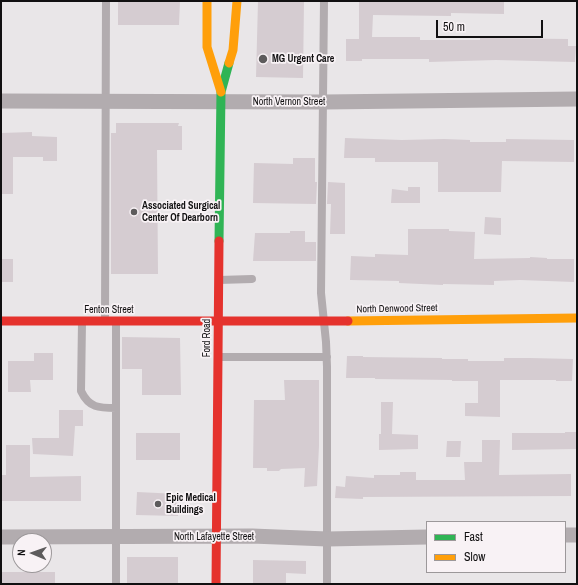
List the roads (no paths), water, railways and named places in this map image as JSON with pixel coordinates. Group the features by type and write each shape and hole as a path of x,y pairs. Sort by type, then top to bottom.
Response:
{"main road":[{"name":"Ford Road","path":"207,1 207,47 220,97"},
{"name":"Ford Road","path":"216,584 220,97 233,50 237,1"},
{"name":"North Denwood Street","path":"218,321 577,318"},
{"name":"Fenton Street","path":"1,321 218,321"}],"street":[{"name":"North Vernon Street","path":"1,101 106,101 220,97 324,102 577,99"},
{"path":"566,535 577,535"},
{"name":"North Lafayette Street","path":"1,537 216,536 327,539 426,537"}],"lane":[{"path":"105,321 106,1"},
{"path":"324,1 321,293 325,321 327,357 327,584"},
{"path":"218,280 252,279"},
{"path":"82,321 81,391 85,400 99,408 116,408"},
{"path":"116,321 116,584"},
{"path":"218,357 327,357"}],"place":[{"name":"MG Urgent Care","path":"263,59"},
{"name":"Associated Surgical Center Of Dearborn","path":"134,212"},
{"name":"Epic Medical Buildings","path":"158,504"}]}
